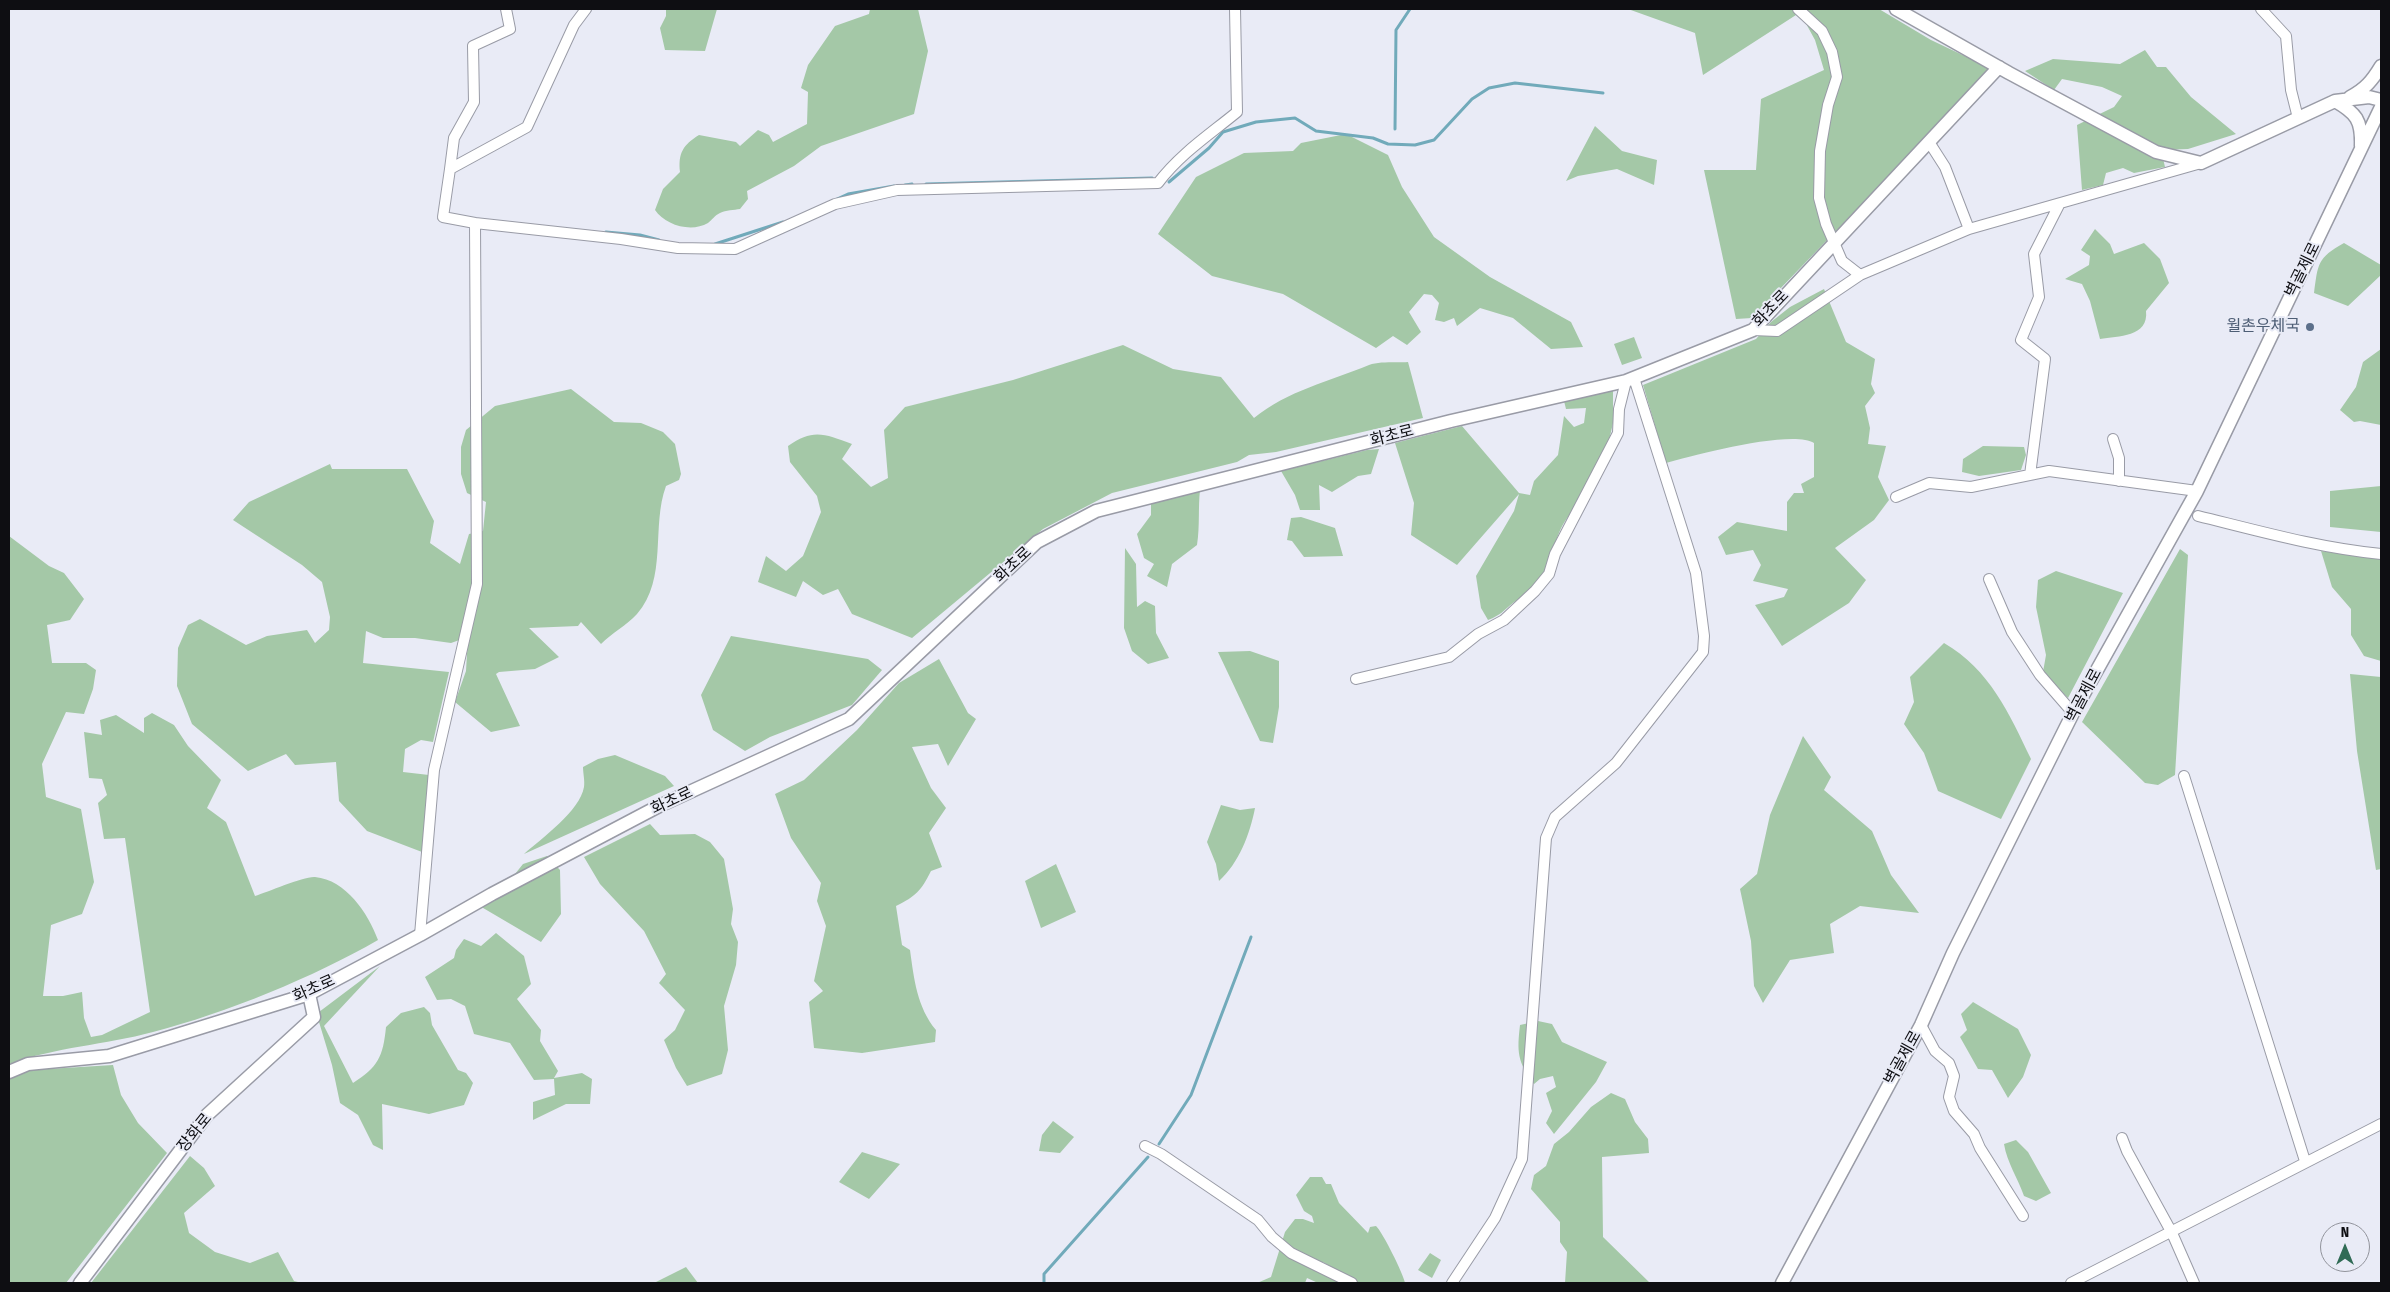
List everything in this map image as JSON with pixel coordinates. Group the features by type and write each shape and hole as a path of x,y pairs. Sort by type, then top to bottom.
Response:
{"street":[{"path":"506,9 510,30 473,46 474,102 454,138 443,217 475,223 621,238 678,248 734,249 835,204 897,190 1158,183 1168,169 1204,137 1237,112 1235,9"},
{"path":"450,169 527,127 574,25 586,9"},
{"path":"1798,9 1822,31 1832,52 1837,77 1828,105 1820,151 1819,198 1834,244 1842,261 1860,276"},
{"path":"1896,9 2156,152 2201,163"},
{"path":"2261,9 2286,36 2291,90 2298,118"},
{"path":"2349,98 2364,90 2374,80 2381,66"},
{"name":"화초로","path":"9,1072 28,1064 109,1056 309,994 492,894 659,806 849,719 1037,542 1096,512 1451,421 1630,380 1753,330 1999,67"},
{"path":"1753,330 1777,331 1860,276 1970,229 2201,163 2334,101 2349,98 2381,100"},
{"path":"2334,101 2347,108 2360,122 2360,151"},
{"name":"벽골제로","path":"1782,1283 1921,1025 1953,954 2074,713 2197,491 2381,107"},
{"path":"1929,142 1945,167 1970,229"},
{"path":"2030,474 2045,359 2021,340 2039,297 2034,254 2059,205"},
{"path":"420,935 434,770 477,584 475,223"},
{"path":"1356,679 1448,657 1478,634 1504,620 1535,591 1549,574 1555,554 1618,433 1619,409 1630,380"},
{"path":"1452,1283 1494,1218 1522,1159 1546,838 1555,817 1616,763 1703,652 1704,636 1696,573 1630,380"},
{"path":"2113,439 2119,458 2118,481"},
{"path":"1896,497 1929,483 1972,487 2049,471 2197,491"},
{"path":"2198,516 2298,540 2381,554"},
{"path":"1989,579 2012,632 2040,675 2074,713"},
{"path":"2184,776 2305,1161"},
{"name":"장화로","path":"80,1283 207,1116 314,1018 309,994"},
{"path":"1921,1025 1935,1051 1948,1063 1954,1076 1949,1097 1954,1111 1974,1134 1980,1148 2023,1216"},
{"path":"2071,1283 2172,1233 2305,1161 2381,1124"},
{"path":"2122,1138 2127,1151 2172,1233 2194,1283"},
{"path":"1145,1146 1160,1154 1258,1220 1272,1237 1291,1253 1352,1283"}],"green space":[{"path":"666,9 717,9 705,51 665,50 660,28 666,16"},
{"path":"870,9 918,9 928,51 914,114 821,146 794,166 747,191 748,199 740,209 720,213 701,226 679,226 659,215 655,210 663,189 680,172 680,160 685,146 699,135 736,142 740,146 758,130 769,135 773,142 807,124 808,92 801,88 808,65 835,26 869,14"},
{"path":"1628,9 1792,9 1796,15 1703,75 1695,33"},
{"path":"1798,9 1879,9 1931,40 1992,69 1752,318 1736,319 1704,170 1756,170 1761,99 1824,70 1815,40"},
{"path":"2145,50 2157,67 2166,67 2191,97 2236,134 2188,149 2161,150 2165,167 2134,173 2123,168 2106,173 2103,185 2082,190 2077,125 2114,107 2122,96 2102,87 2062,79 2054,90 2025,71 2053,59 2120,64"},
{"path":"1595,126 1622,151 1657,160 1654,185 1617,169 1578,176 1566,181"},
{"path":"1346,134 1388,155 1402,187 1434,237 1490,277 1571,322 1583,347 1551,349 1513,318 1480,308 1457,326 1454,318 1444,322 1435,320 1439,303 1432,295 1424,294 1409,312 1421,332 1407,345 1393,336 1376,348 1283,294 1212,276 1158,234 1196,177 1244,153 1293,151 1301,143"},
{"path":"2095,229 2110,244 2114,254 2144,243 2160,259 2169,283 2146,311 2146,320 2143,326 2131,334 2100,339 2090,301 2082,284 2065,279 2089,265 2090,256 2081,250"},
{"path":"2344,243 2381,265 2381,275 2348,306 2314,293 2320,263 2328,253"},
{"path":"1824,289 1846,342 1875,359 1871,384 1875,393 1865,406 1870,428 1868,444 1886,446 1878,477 1889,500 1874,520 1835,548 1866,580 1849,603 1782,646 1755,605 1784,597 1788,589 1753,581 1761,565 1753,550 1726,555 1718,537 1737,522 1787,531 1787,502 1794,493 1804,493 1801,484 1814,477 1814,443 1786,439 1765,441 1719,449 1666,463 1643,385 1756,339 1771,322 1790,307"},
{"path":"1634,337 1642,358 1622,365 1614,344"},
{"path":"1123,345 1173,369 1221,377 1254,418 1280,401 1309,387 1369,365 1408,362 1423,418 1276,452 1249,455 1237,462 1112,493 1043,529 912,638 852,614 838,589 823,595 803,581 796,597 758,582 766,556 786,571 803,556 821,512 817,496 790,462 788,446 797,440 819,434 852,444 842,459 871,487 888,478 884,430 905,407 1013,380"},
{"path":"2381,349 2381,425 2360,421 2354,422 2340,410 2356,387 2363,362"},
{"path":"571,389 614,422 641,423 663,432 675,444 681,474 679,480 666,486 659,518 658,552 652,585 647,600 637,614 601,644 581,622 578,626 529,628 559,657 535,669 499,672 496,674 520,726 491,732 455,702 466,671 468,637 451,643 415,638 383,638 366,631 363,663 449,672 433,742 421,740 405,749 403,772 429,775 422,852 367,831 339,801 336,762 295,765 286,754 248,771 192,724 177,686 178,648 188,625 200,619 246,645 267,636 307,630 315,643 329,630 330,617 322,582 302,565 233,520 249,502 330,464 332,469 407,469 434,521 430,543 460,564 469,534 483,531 486,502 467,493 461,474 461,447 466,430 495,406"},
{"path":"1613,391 1613,423 1608,445 1563,525 1544,574 1528,592 1499,615 1488,620 1481,608 1476,576 1514,511 1519,494 1457,565 1411,535 1414,503 1395,443 1462,426 1519,493 1530,495 1534,481 1558,455 1564,416 1574,427 1584,423 1586,408 1566,409 1564,401 1589,393"},
{"path":"1983,446 2024,447 2026,455 2021,470 1979,476 1962,472 1963,459"},
{"path":"1379,449 1371,474 1358,476 1332,492 1319,485 1320,510 1300,510 1295,495 1281,471 1367,450"},
{"path":"2381,486 2381,532 2330,527 2330,491"},
{"path":"1200,490 1197,545 1172,564 1167,587 1147,576 1154,564 1144,558 1137,534 1151,515 1151,503"},
{"path":"1301,517 1335,528 1343,556 1304,557 1292,541 1287,540 1291,518"},
{"path":"9,536 49,566 64,573 84,599 70,620 47,625 52,663 86,663 96,670 93,689 84,714 66,712 42,764 46,797 81,809 94,882 82,914 51,925 43,996 63,996 82,992 84,1018 91,1037 102,1035 150,1012 125,838 104,839 98,803 107,795 102,779 89,778 84,732 102,735 100,720 116,715 144,733 144,718 152,713 174,725 188,746 221,780 207,808 226,822 255,896 310,877 326,879 337,884 354,899 368,919 378,940 353,954 269,993 210,1015 153,1032 27,1058 9,1064"},
{"path":"1125,548 1136,564 1137,607 1145,601 1155,606 1156,633 1169,658 1148,664 1132,651 1124,628"},
{"path":"2180,549 2188,555 2175,775 2158,785 2145,783 2082,722"},
{"path":"2321,551 2381,559 2381,661 2364,656 2351,635 2351,609 2332,587"},
{"path":"2056,571 2123,593 2068,698 2043,672 2046,655 2036,607 2038,580"},
{"path":"731,636 868,659 882,670 852,705 770,737 745,751 713,730 701,695"},
{"path":"1944,643 1974,666 1986,679 2015,725 2031,759 2001,819 1938,791 1924,753 1904,724 1914,702 1910,677"},
{"path":"1250,651 1279,661 1279,707 1273,743 1260,741 1218,652"},
{"path":"939,659 968,713 976,719 948,766 938,744 912,747 931,788 946,808 929,833 942,867 931,871 917,892 896,906 902,945 910,950 917,992 924,1012 936,1030 935,1042 862,1053 814,1048 809,1002 823,991 814,981 826,926 817,901 821,883 791,838 775,794 804,780 857,730 899,683"},
{"path":"2350,674 2381,677 2381,869 2376,870 2357,751"},
{"path":"1803,736 1831,777 1824,790 1872,831 1891,875 1919,913 1860,906 1830,924 1834,953 1790,960 1763,1003 1754,986 1751,941 1740,889 1757,874 1770,815"},
{"path":"615,755 665,776 674,786 524,854 559,824 575,805 584,787 583,767 598,759"},
{"path":"1221,805 1240,810 1255,808 1243,848 1232,866 1219,881 1216,864 1207,842"},
{"path":"650,824 660,835 695,834 710,842 724,859 733,909 731,924 738,942 736,965 724,1006 728,1050 722,1074 687,1086 676,1068 664,1040 675,1030 685,1010 659,983 666,974 644,931 600,884 584,857"},
{"path":"547,856 560,870 561,914 541,942 478,905 516,885 515,874 523,864"},
{"path":"1056,864 1076,912 1041,928 1025,881"},
{"path":"496,933 524,956 531,984 517,999 541,1030 540,1041 558,1071 554,1078 582,1073 592,1079 590,1104 566,1104 533,1120 533,1102 555,1095 554,1079 534,1080 510,1043 474,1034 465,1006 451,999 437,1000 425,977 454,958 456,950 464,939 481,946"},
{"path":"380,966 324,1026 353,1083 368,1072 378,1060 383,1046 386,1027 401,1013 424,1007 430,1013 432,1025 458,1070 466,1073 473,1083 464,1105 429,1114 382,1104 383,1150 373,1145 358,1115 340,1103 332,1065 319,1022 319,1012"},
{"path":"1973,1002 2018,1029 2031,1055 2023,1077 2008,1098 1992,1070 1978,1069 1960,1037 1967,1030 1961,1014"},
{"path":"1538,1021 1552,1024 1562,1042 1607,1062 1596,1082 1554,1134 1546,1123 1552,1111 1546,1093 1556,1087 1553,1076 1540,1079 1534,1084 1521,1063 1519,1049 1520,1025"},
{"path":"113,1065 121,1095 138,1123 167,1153 66,1283 9,1283 9,1078 32,1070"},
{"path":"1611,1093 1625,1099 1635,1122 1648,1139 1649,1153 1602,1157 1603,1237 1650,1283 1565,1283 1567,1252 1560,1242 1560,1222 1531,1189 1534,1175 1546,1166 1554,1144 1569,1132 1591,1107"},
{"path":"1053,1121 1074,1137 1060,1153 1039,1151 1042,1135"},
{"path":"2016,1140 2028,1152 2051,1193 2036,1201 2024,1196 2008,1158 2004,1144"},
{"path":"862,1152 900,1164 869,1199 839,1182"},
{"path":"190,1156 204,1168 215,1186 184,1213 189,1233 215,1252 250,1263 278,1252 294,1281 302,1283 91,1283"},
{"path":"1310,1177 1322,1177 1326,1184 1331,1184 1339,1203 1368,1233 1370,1227 1376,1226 1392,1253 1405,1283 1359,1283 1323,1262 1319,1271 1343,1283 1318,1283 1307,1278 1305,1283 1257,1283 1271,1277 1285,1232 1295,1219 1303,1219 1314,1223 1312,1216 1304,1211 1296,1195"},
{"path":"1430,1253 1441,1260 1432,1278 1418,1270"},
{"path":"686,1267 698,1283 654,1283"}],"waterway":[{"path":"1395,129 1396,30 1410,9"},
{"path":"1169,182 1209,148 1223,132 1256,122 1295,118 1316,131 1373,138 1388,144 1415,145 1434,140 1472,99 1489,88 1515,83 1603,93"},
{"path":"926,184 1152,178"},
{"path":"905,185 912,184"},
{"path":"837,199 848,194 894,186"},
{"path":"715,244 783,222"},
{"path":"606,232 640,235 659,240"},
{"path":"1159,1144 1191,1095 1251,937"},
{"path":"1044,1283 1044,1274 1148,1157"}],"place":[{"name":"월촌우체국","path":"2310,327"}]}
